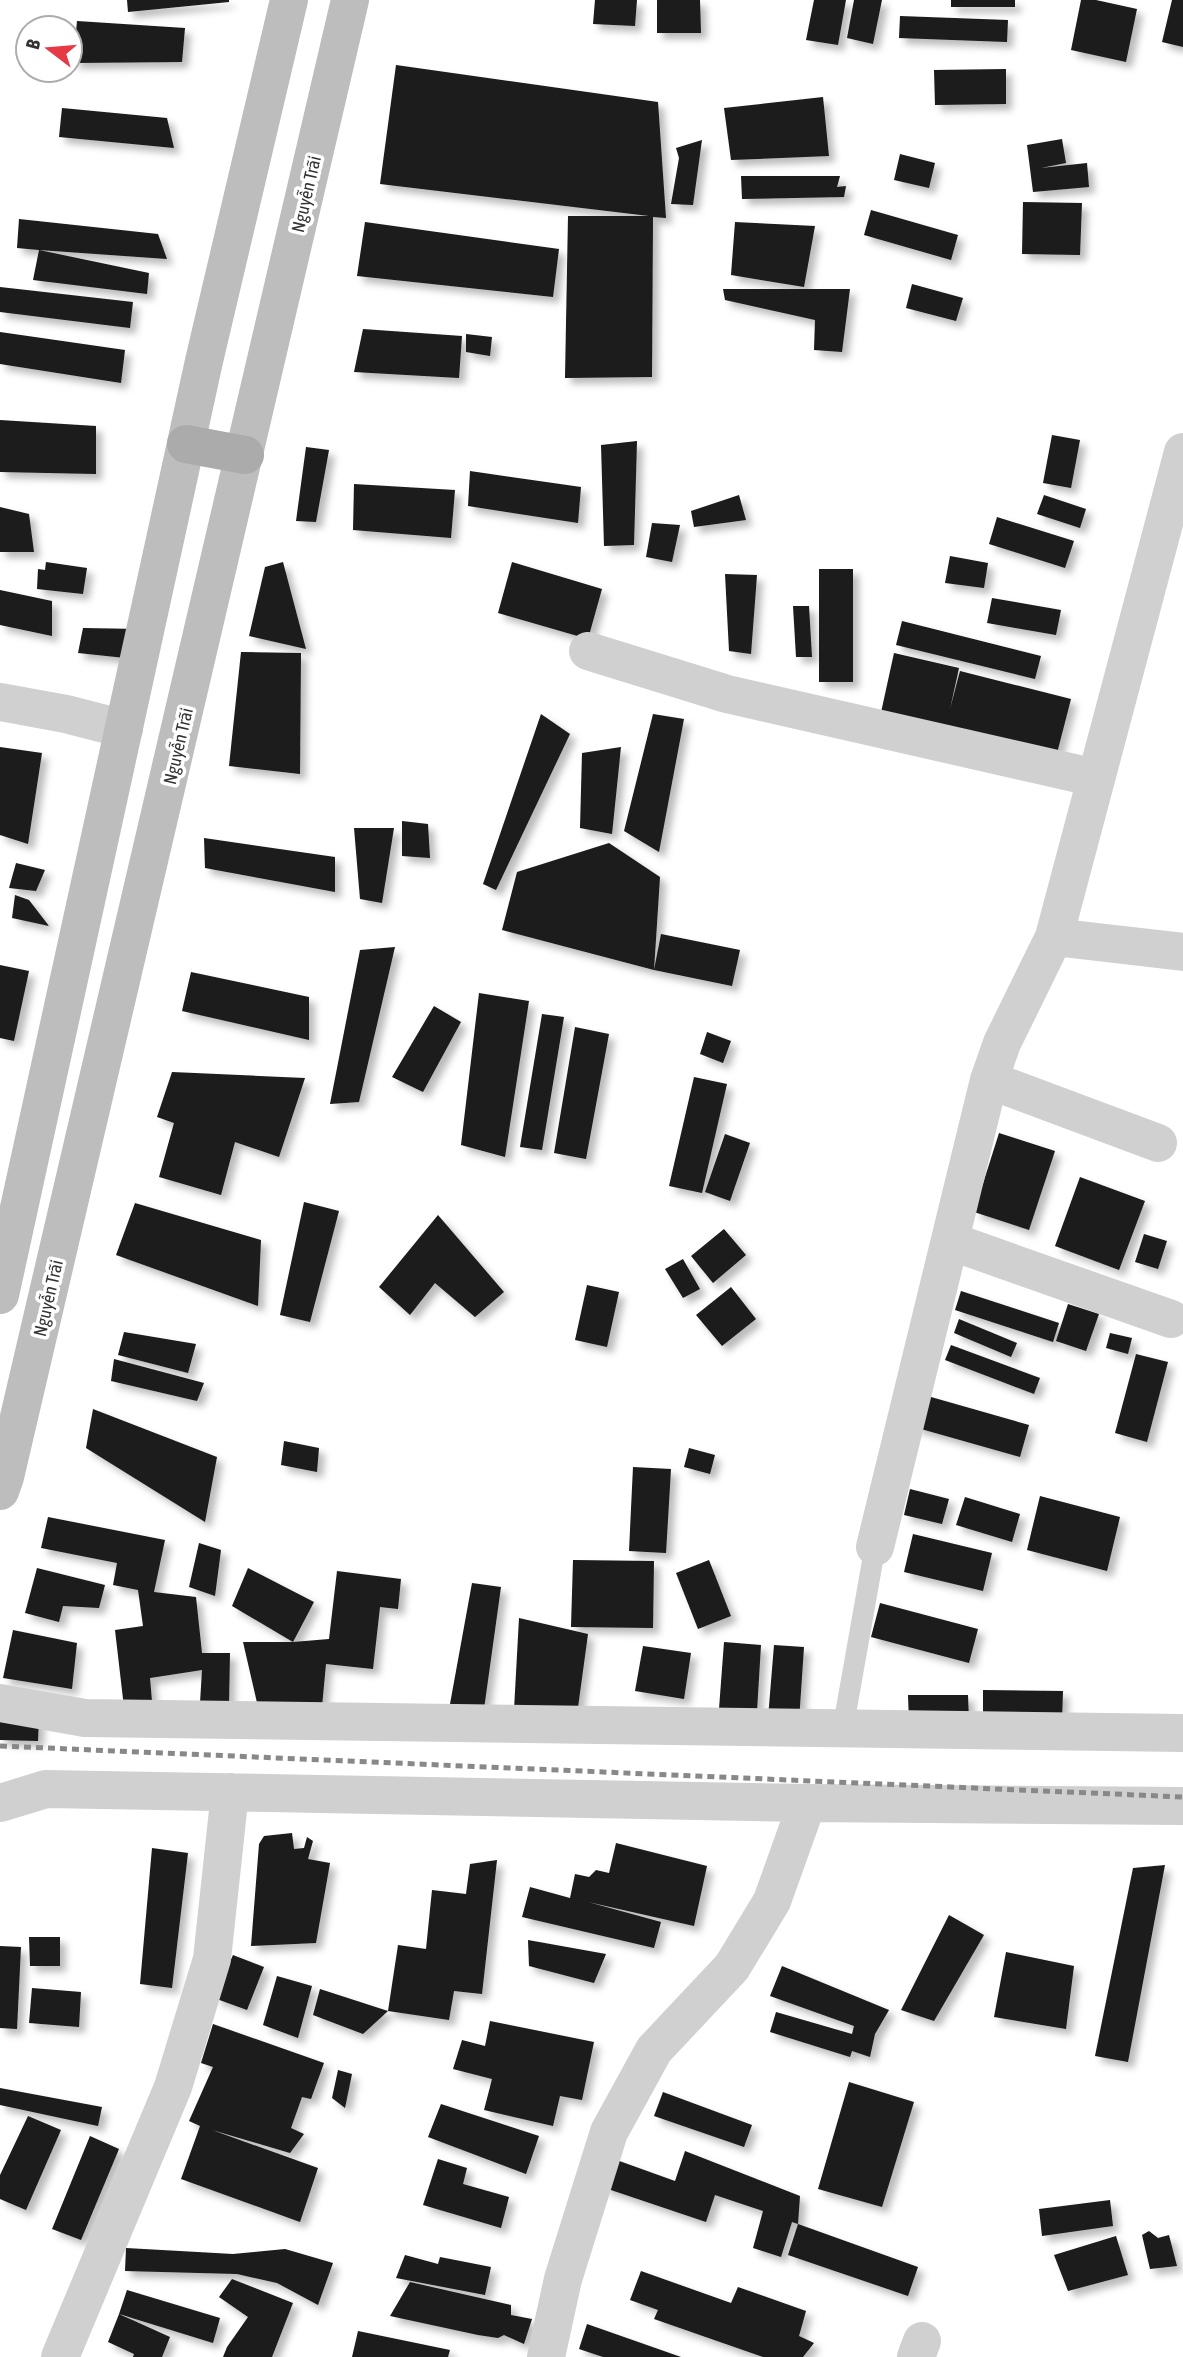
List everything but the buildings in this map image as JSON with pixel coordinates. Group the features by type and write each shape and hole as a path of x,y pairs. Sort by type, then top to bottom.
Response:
{"main road":[{"path":"0,1295 186,444 289,0"},
{"name":"Nguyễn Trãi","path":"0,1491 12,1450 350,0"},
{"path":"186,444 245,455"}],"street":[{"path":"875,1547 989,1080 1002,1043 1054,937 1183,452"},
{"path":"589,651 727,694 1096,778"},
{"path":"0,702 66,713 124,729"},
{"path":"1054,937 1183,952"},
{"path":"989,1080 1158,1143"},
{"path":"950,1241 1171,1319"},
{"path":"0,1703 85,1718 1183,1733"},
{"path":"0,1803 46,1789 807,1803 1183,1806"},
{"path":"60,2357 173,2087 212,1959 230,1792"},
{"path":"546,2357 563,2279 609,2132 654,2050 732,1967 772,1900 807,1803"}],"lane":[{"path":"843,1728 875,1547"}],"railway":[{"path":"0,1746 1183,1797"}]}
